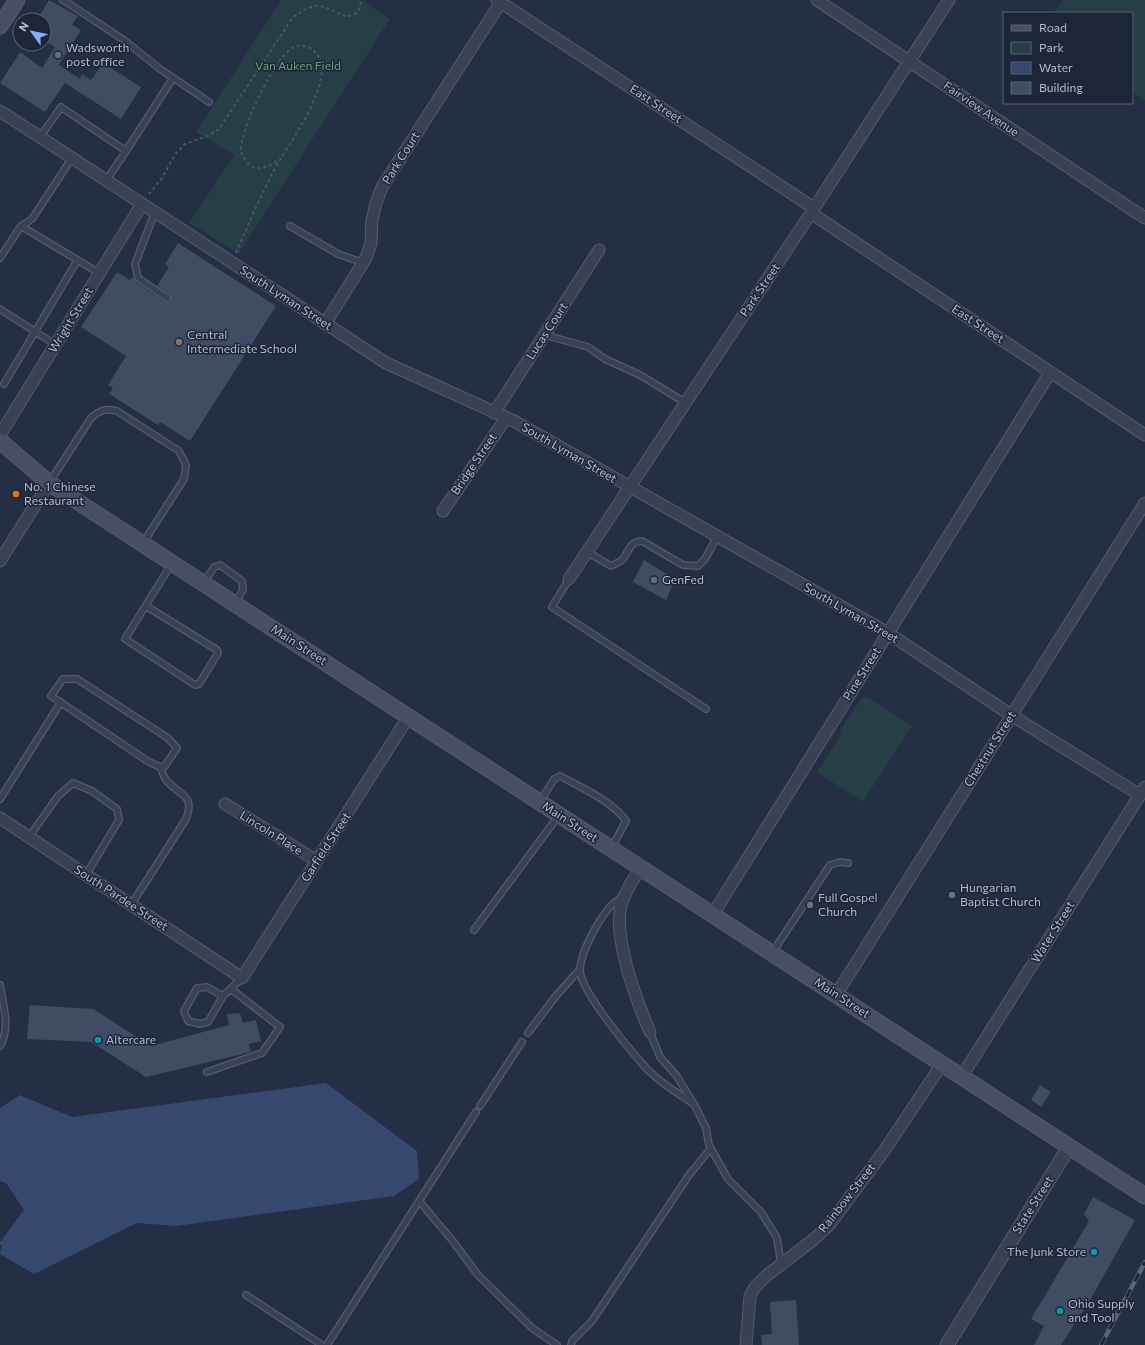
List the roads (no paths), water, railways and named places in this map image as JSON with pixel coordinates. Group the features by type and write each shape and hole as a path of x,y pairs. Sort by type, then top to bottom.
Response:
{"main road":[{"path":"0,26 17,0"},
{"name":"Main Street","path":"0,441 49,483 410,716 640,868 1145,1196"}],"street":[{"name":"Fairview Avenue","path":"817,0 1145,218"},
{"name":"Park Street","path":"569,578 813,211 949,0"},
{"name":"East Street","path":"499,1 813,211 1050,373 1145,435"},
{"name":"Park Court","path":"325,324 364,263 370,243 376,203 382,187 499,1"},
{"name":"South Lyman Street","path":"0,111 386,363 506,418 888,633 1011,716 1142,791"},
{"name":"Wright Street","path":"0,435 142,204"},
{"name":"Lucas Court","path":"494,413 599,250"},
{"name":"Pine Street","path":"713,914 1050,373"},
{"name":"Bridge Street","path":"443,511 506,418"},
{"path":"1,557 49,483"},
{"name":"Chestnut Street","path":"836,995 1145,503"},
{"name":"Garfield Street","path":"242,978 410,716"},
{"name":"Water Street","path":"962,1076 1142,791"},
{"name":"Lincoln Place","path":"225,804 317,861"},
{"name":"South Pardee Street","path":"0,818 242,978"},
{"path":"640,868 624,897 619,920 624,955 632,983 650,1032"},
{"name":"Rainbow Street","path":"746,1345 750,1296 755,1287 781,1264 813,1240 830,1224 884,1152 942,1064"},
{"name":"State Street","path":"946,1345 1069,1147"}],"lane":[{"path":"63,0 124,40 174,78 209,102"},
{"path":"106,181 174,78"},
{"path":"40,137 61,107 126,151"},
{"path":"0,258 22,226 32,219 72,158"},
{"path":"155,212 135,264 138,278 167,298"},
{"path":"22,226 99,274"},
{"path":"290,226 338,254 364,263"},
{"path":"4,384 34,331 77,261"},
{"path":"0,309 56,345"},
{"path":"545,336 588,347 605,360 640,375 686,403"},
{"path":"49,483 91,418 99,411 108,409 117,411 179,451 186,465 184,479 142,544"},
{"path":"587,552 612,566 620,561 631,544 642,540 683,565 698,566 705,559 717,537"},
{"path":"146,606 217,650 218,653 199,684 195,685 125,639 172,563"},
{"path":"204,583 214,567 220,566 242,581 243,590 235,604"},
{"path":"569,578 552,607 706,709"},
{"path":"131,905 186,820 190,808 187,797 166,781 160,767 145,759 51,696 63,679 77,679 168,738 177,748 165,766 160,767"},
{"path":"0,799 61,702"},
{"path":"539,802 554,779 560,776 609,805 621,814 626,821 611,849"},
{"path":"28,837 58,796 73,783 92,791 117,809 119,820 86,875"},
{"path":"474,930 559,815"},
{"path":"772,953 830,865 840,862 848,863"},
{"path":"528,1032 580,968 589,941 610,907 624,897"},
{"path":"580,968 587,989 607,1021 647,1069 669,1088 694,1104"},
{"path":"224,996 207,986 197,988 184,1011 188,1021 200,1024 208,1022 224,996 242,978"},
{"path":"0,985 6,1028 4,1039 0,1046"},
{"path":"207,1072 262,1053 280,1028 231,990"},
{"path":"650,1032 660,1057 676,1075 694,1104 706,1128 711,1148 728,1179 761,1212 777,1238 781,1264"},
{"path":"480,1106 522,1042"},
{"path":"327,1345 420,1202 476,1112"},
{"path":"570,1345 572,1341 592,1321 676,1195 711,1148"},
{"path":"420,1202 452,1240 478,1275 532,1328 557,1345"},
{"path":"246,1295 322,1345"}],"water":[{"path":"326,1083 417,1151 419,1179 394,1196 176,1226 137,1223 34,1274 0,1254 3,1238 24,1210 6,1183 0,1181 0,1108 20,1095 72,1117"}],"railway":[{"path":"1101,1345 1145,1262"}],"place":[{"name":"Wadsworth post office","path":"58,55"},
{"name":"Central Intermediate School","path":"179,342"},
{"name":"No. 1 Chinese Restaurant","path":"16,494"},
{"name":"GenFed","path":"654,580"},
{"name":"Hungarian Baptist Church","path":"952,895"},
{"name":"Full Gospel Church","path":"810,905"},
{"name":"Altercare","path":"98,1040"},
{"name":"The Junk Store","path":"1094,1252"},
{"name":"Ohio Supply and Tool","path":"1060,1311"}],"park label":[{"name":"Van Auken Field","path":"298,66"}]}
